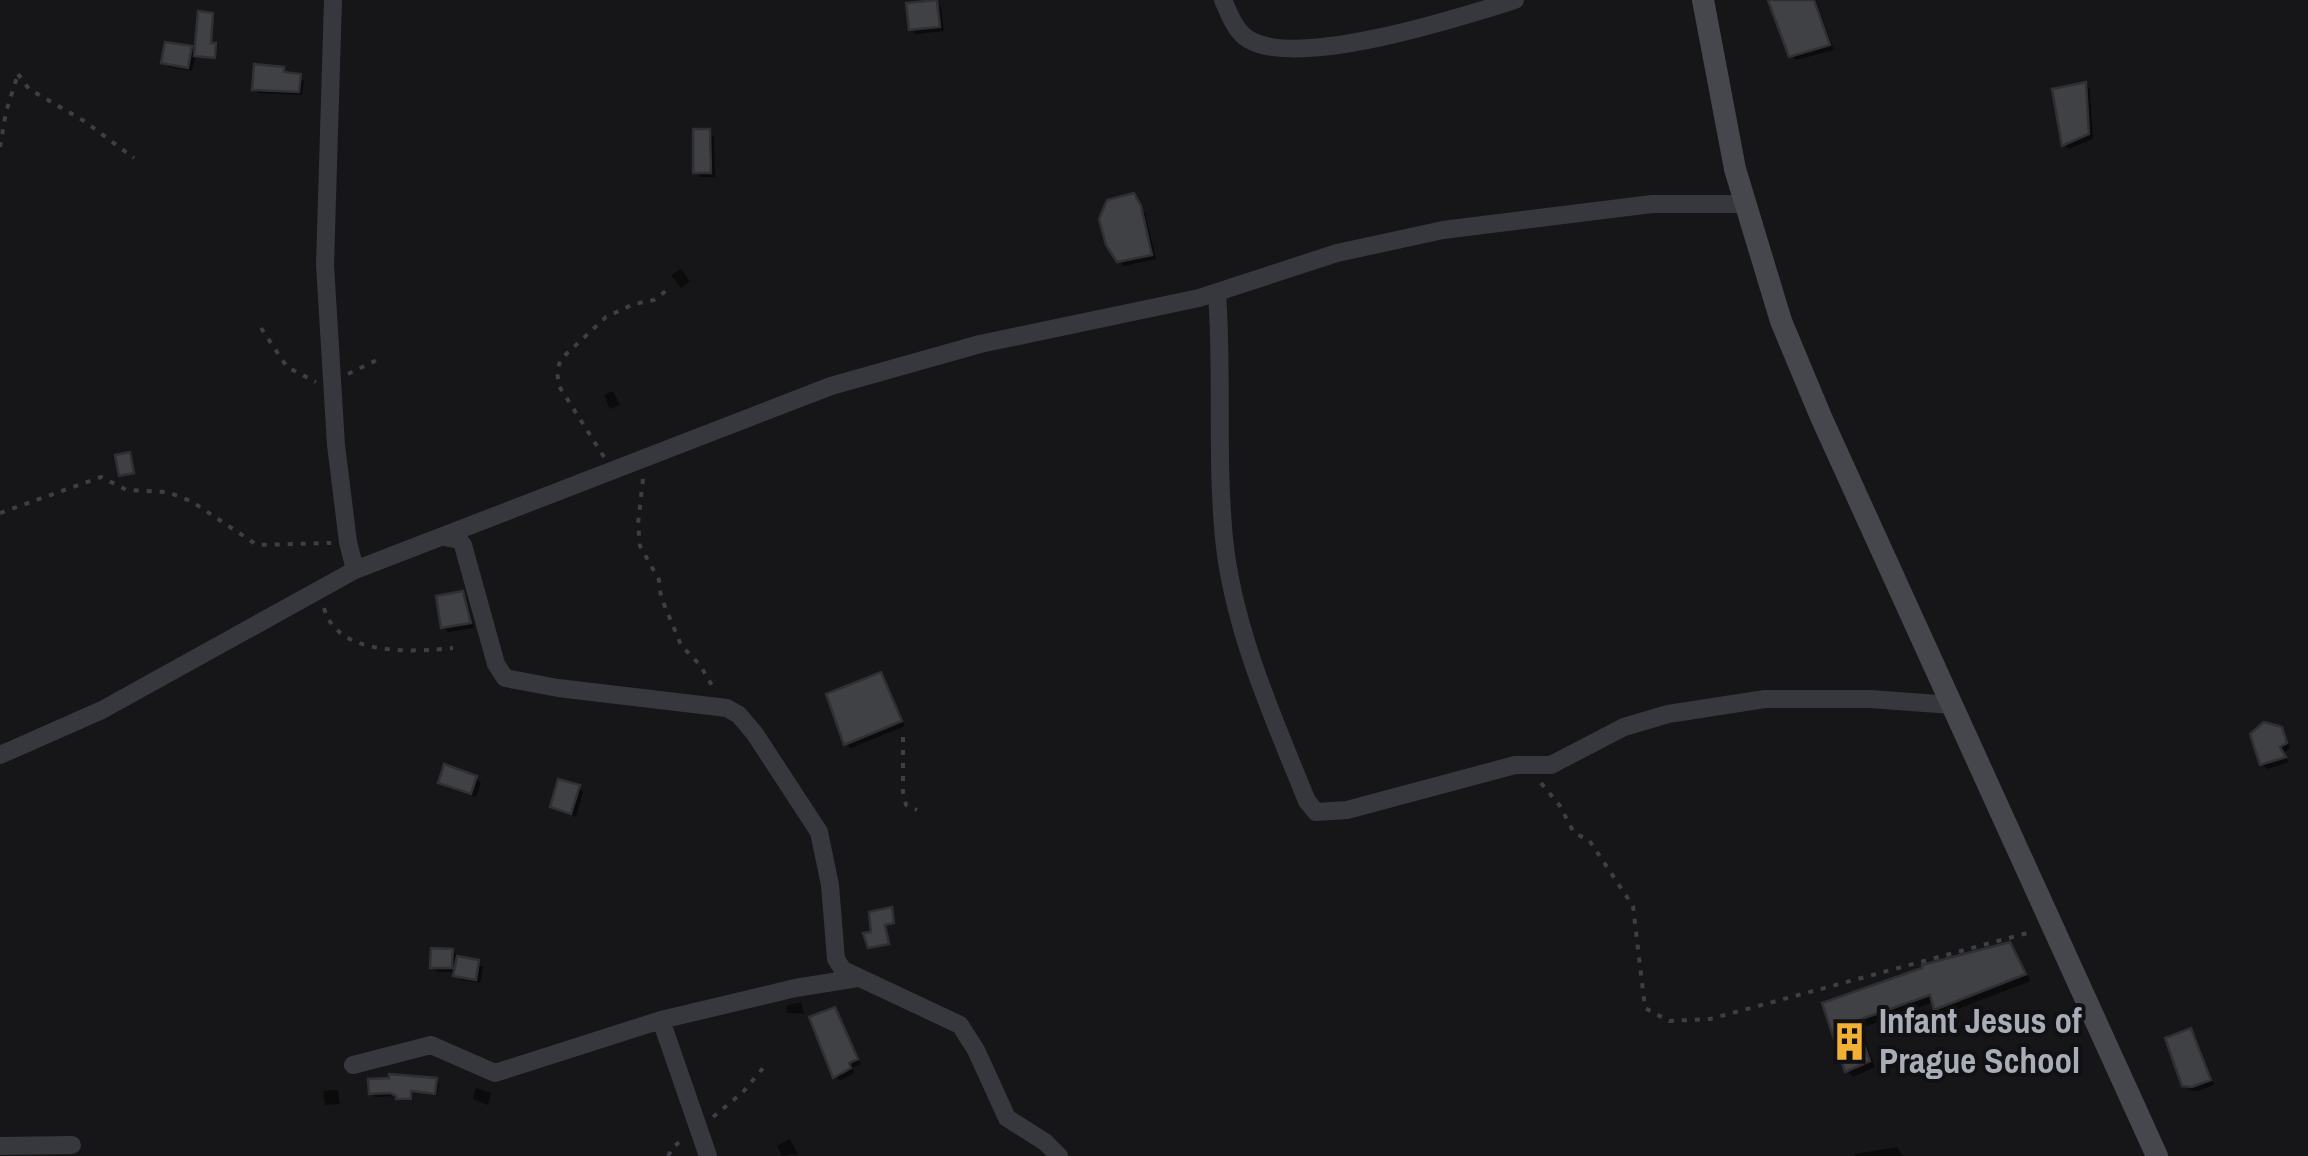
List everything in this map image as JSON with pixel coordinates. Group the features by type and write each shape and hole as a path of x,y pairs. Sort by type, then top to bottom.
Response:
{"street":[{"path":"333,0 325,265 331,383 348,542 356,570"},
{"path":"1223,0 1245,37 1268,45 1296,47 1346,43 1420,29 1515,0"},
{"path":"1703,0 1723,114 1746,204 1788,337 2157,1156"},
{"path":"0,755 102,710 356,570 831,386 901,364 1048,328 1217,293 1337,253 1443,230 1652,204 1746,204"},
{"path":"1217,293 1224,542 1255,671 1310,806 1319,813 1347,810 1505,768 1562,760 1644,719 1742,702 1870,699 1952,706"},
{"path":"444,537 462,544 496,664 505,678 723,708 746,723 819,832 830,885 836,958 844,970 868,976 890,994 960,1026 976,1050 1007,1118 1046,1142 1059,1156"},
{"path":"353,1065 432,1044 495,1073 661,1020 779,991 868,976"},
{"path":"661,1020 708,1156"},
{"path":"0,1146 72,1146"}],"path":[{"path":"0,147 18,74 29,89 84,121 134,158"},
{"path":"612,470 566,399 557,370 561,359 606,318 634,304 654,300 667,290"},
{"path":"639,460 644,482 638,524 640,546 659,580 660,597 681,645 700,665 723,708"},
{"path":"0,513 100,477 126,490 166,492 190,501 257,545 348,542"},
{"path":"319,588 327,619 352,641 420,652 453,648"},
{"path":"902,737 903,792 906,805 917,810"},
{"path":"1532,766 1574,833 1590,840 1624,887 1633,906 1645,1008 1669,1022 1710,1019 2052,926"},
{"path":"668,1156 674,1147 744,1092 763,1068"}],"building":[{"path":"937,0 940,27 909,30 906,3"},
{"path":"1768,0 1814,0 1830,45 1789,57"},
{"path":"198,11 213,13 211,43 216,43 215,58 194,56"},
{"path":"165,42 192,46 188,68 161,63"},
{"path":"254,64 284,67 284,72 301,74 299,92 252,90"},
{"path":"2086,82 2089,134 2062,146 2052,89"},
{"path":"693,129 710,129 711,173 693,173"},
{"path":"1134,193 1141,206 1152,255 1117,262 1106,245 1099,219 1107,200"},
{"path":"130,452 134,473 119,476 115,455"},
{"path":"463,591 471,623 441,628 436,596"},
{"path":"881,672 902,721 844,745 826,694"},
{"path":"2264,722 2282,727 2287,743 2280,747 2286,757 2260,765 2250,734"},
{"path":"444,764 477,776 471,794 438,783"},
{"path":"558,779 580,785 571,814 550,807"},
{"path":"892,907 894,923 885,925 889,944 868,948 863,933 871,932 869,912"},
{"path":"2010,942 2026,974 1934,1010 1930,995 1856,1021 1870,1061 1845,1072 1822,1003 1922,965"},
{"path":"431,948 453,949 452,968 430,968"},
{"path":"457,956 479,960 476,980 453,976"},
{"path":"835,1007 858,1059 833,1078 809,1017"},
{"path":"2191,1028 2211,1080 2192,1087 2182,1086 2165,1038"},
{"path":"389,1074 437,1078 435,1094 411,1091 411,1099 396,1099 390,1093 369,1094 368,1079 389,1078"}],"place":[{"name":"Infant Jesus of Prague School","path":"1849,1041"}]}
